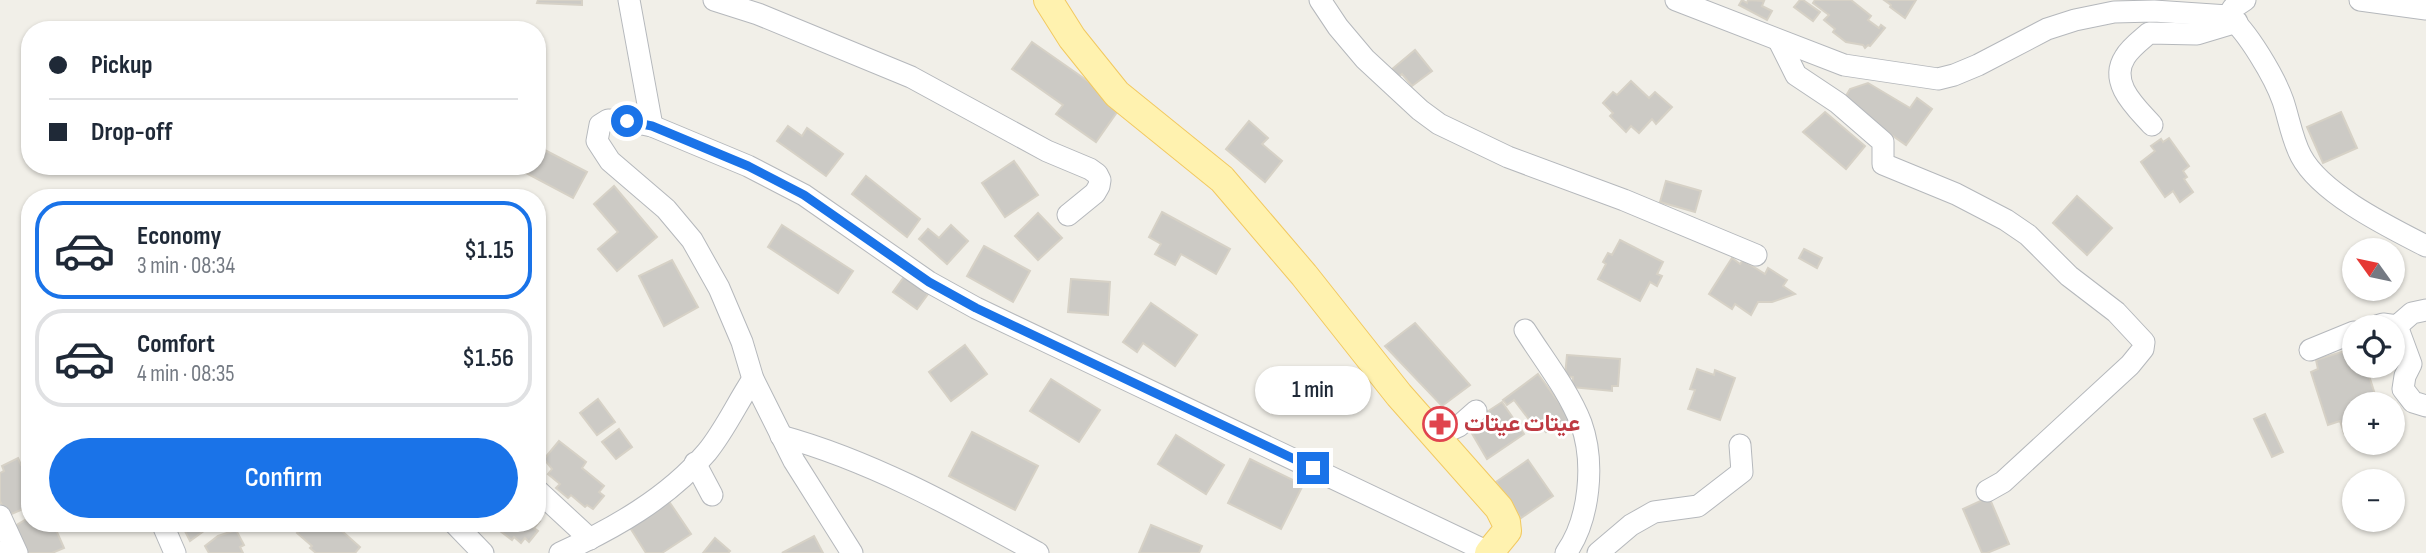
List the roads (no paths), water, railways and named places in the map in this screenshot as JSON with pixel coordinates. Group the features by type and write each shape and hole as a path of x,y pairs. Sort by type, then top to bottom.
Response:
{"main road":[{"path":"1048,0 1072,38 1117,94 1223,179 1304,275 1399,396 1503,514 1507,531 1490,553"}],"street":[{"path":"629,0 652,126"},
{"path":"714,0 758,14 888,67 946,95 1047,151 1090,169 1097,174 1099,186 1095,193 1068,215"},
{"path":"1321,0 1338,27 1366,59 1420,110 1439,124 1508,157 1624,200 1756,255"},
{"path":"1676,0 1844,65 1938,79 1978,65 2046,29 2114,12 2154,11 2233,19"},
{"path":"2245,0 2233,8 2233,19 2272,77 2302,157 2315,175 2384,224 2426,246"},
{"path":"2360,0 2426,9"},
{"path":"2152,125 2129,99 2120,80 2123,59 2149,33 2197,34 2233,19"},
{"path":"1779,41 1796,75 1838,103 1883,142 1883,164 1956,194 2006,219 2028,235 2069,276 2116,312 2144,342 2143,349 2130,365 2003,482 1987,491"},
{"path":"852,553 781,436 753,379 742,342 719,288 692,240 666,209 610,161 597,142 600,125 608,120 652,126 748,166 804,195 929,282 976,308 1490,553"},
{"path":"2405,319 2412,313 2426,310"},
{"path":"1525,330 1558,380 1581,424 1586,448 1588,469 1585,503 1579,526 1566,553"},
{"path":"2310,350 2342,337"},
{"path":"2405,341 2419,366 2405,376 2403,389 2413,402 2426,407"},
{"path":"559,553 590,539 659,497 695,463 724,428 753,379"},
{"path":"1435,437 1459,426 1476,411"},
{"path":"781,436 828,449 869,467 985,523 1038,553"},
{"path":"1598,553 1631,525 1654,512 1698,506 1742,471 1740,445"},
{"path":"695,463 712,495"},
{"path":"546,498 590,539"},
{"path":"0,516 17,553"},
{"path":"166,532 175,553"},
{"path":"463,532 483,553"}],"place":[{"name":"عيتات عيتات","path":"1440,424"}]}
